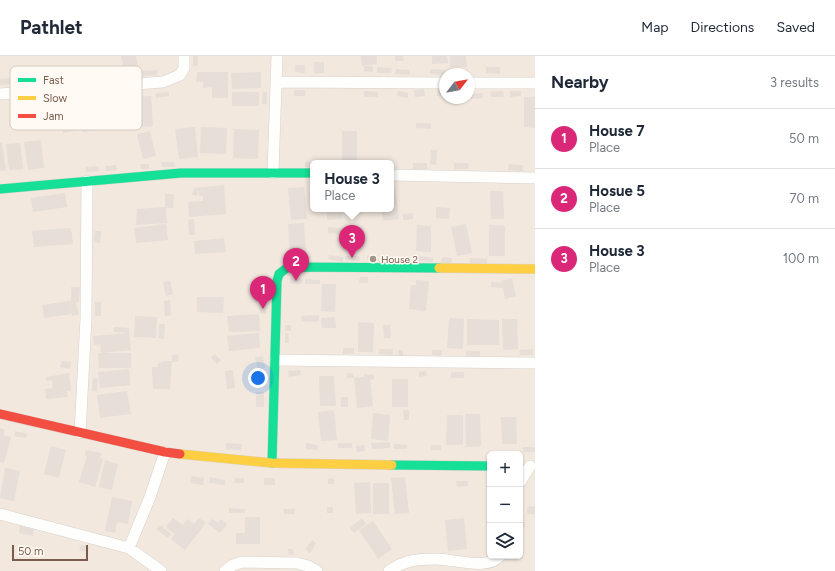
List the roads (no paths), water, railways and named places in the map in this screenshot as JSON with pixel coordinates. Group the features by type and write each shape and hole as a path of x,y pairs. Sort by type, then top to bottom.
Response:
{"street":[{"path":"142,84 163,82 180,75 184,68 184,56"},
{"path":"273,172 277,56"},
{"path":"277,82 439,83"},
{"path":"475,83 535,83"},
{"path":"0,94 10,93"},
{"path":"0,189 87,180 181,173 310,173"},
{"path":"394,175 535,178"},
{"path":"80,433 86,319 87,180"},
{"path":"272,464 277,281 279,274 288,268 535,269"},
{"path":"275,360 535,363"},
{"path":"0,414 165,452 272,464 487,466"},
{"path":"129,548 150,497 165,452"},
{"path":"523,476 528,466"},
{"path":"0,514 129,548 161,571"},
{"path":"389,571 403,562 438,559 480,568 497,561 498,559"},
{"path":"225,571 233,565 242,562 297,563 308,566 317,571"}],"place":[{"name":"House 3","path":"352,258"},
{"name":"House 2","path":"373,259"},
{"name":"Hosue 5","path":"296,281"},
{"name":"House 7","path":"263,309"}]}
